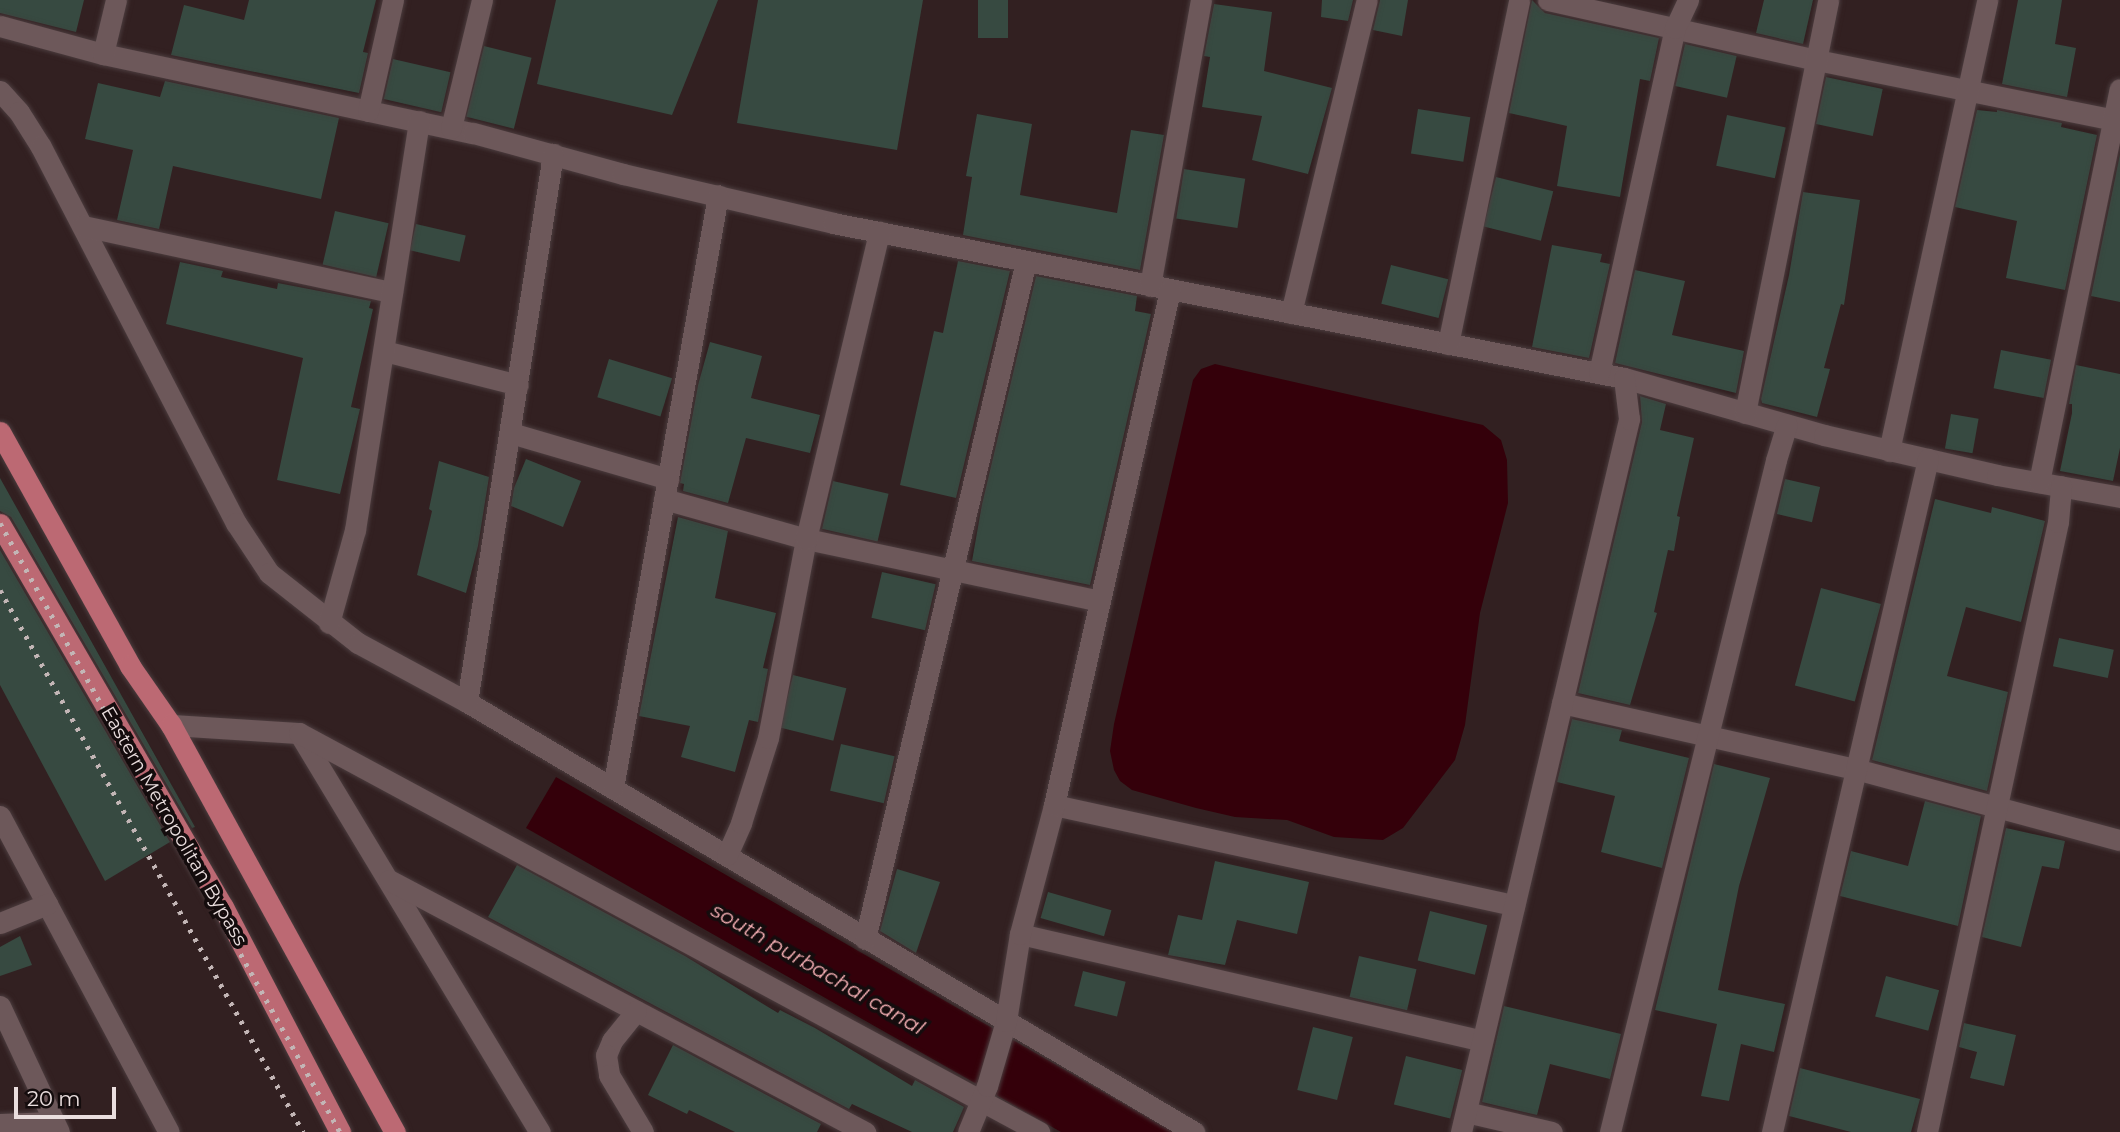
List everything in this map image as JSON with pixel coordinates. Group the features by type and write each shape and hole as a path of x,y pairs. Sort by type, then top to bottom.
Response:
{"main road":[{"path":"0,432 130,666 170,725 395,1132"},
{"name":"Eastern Metropolitan Bypass","path":"0,524 223,907 340,1132"}],"street":[{"path":"103,54 116,0"},
{"path":"368,111 393,0"},
{"path":"451,128 482,0"},
{"path":"968,1132 1003,1031 1020,934 1054,805 1100,601 1160,288 1201,0"},
{"path":"1291,313 1367,0"},
{"path":"1448,344 1519,0"},
{"path":"1548,0 1817,60 2117,120"},
{"path":"1599,373 1675,28 1688,0"},
{"path":"1745,413 1829,0"},
{"path":"1889,450 1987,0"},
{"path":"0,26 103,54 451,128 553,155 879,232 1624,378 1787,425 1889,450 2120,497"},
{"path":"2039,482 2117,120 2120,89"},
{"path":"0,91 19,113 41,147 236,523 270,573 329,623 358,643 467,702 727,855 865,939 1003,1031 1194,1132"},
{"path":"329,623 355,530 419,121"},
{"path":"467,702 553,155"},
{"path":"613,788 719,195"},
{"path":"83,226 392,292"},
{"path":"727,855 741,823 768,738 806,538 879,232"},
{"path":"865,939 1026,261"},
{"path":"384,351 518,385"},
{"path":"1552,1132 1464,1122 1629,419 1624,378"},
{"path":"1610,1132 1776,460 1787,425"},
{"path":"511,433 806,538 1100,601"},
{"path":"1772,1132 1928,459"},
{"path":"1927,1132 2058,522 2061,486"},
{"path":"1562,703 1856,769 2120,840"},
{"path":"170,725 299,733 984,1092 1040,1132"},
{"path":"299,733 540,1132"},
{"path":"1054,805 1514,905"},
{"path":"0,816 169,1132"},
{"path":"387,879 636,1011 832,1124 865,1132"},
{"path":"0,923 47,904"},
{"path":"1020,934 1482,1041"},
{"path":"0,1006 56,1127 0,1124"},
{"path":"636,1011 612,1041 606,1055 609,1074 643,1132"}],"water":[{"path":"1215,364 1483,425 1501,440 1507,460 1508,503 1480,613 1465,725 1455,760 1403,828 1383,840 1334,837 1287,820 1235,817 1196,808 1132,790 1120,781 1114,770 1110,751 1114,724 1193,380 1201,369"},
{"name":"south purbachal canal","path":"556,777 1173,1132 1061,1132 526,828"}],"building":[{"path":"0,0 84,0 76,32 0,13"},
{"path":"249,0 376,0 363,52 368,53 359,93 171,55 184,5 244,20"},
{"path":"556,0 718,0 672,115 537,84"},
{"path":"758,0 923,0 897,150 737,123"},
{"path":"978,0 1008,0 1008,38 978,38"},
{"path":"1322,0 1353,0 1348,21 1321,17"},
{"path":"1380,0 1408,0 1402,36 1373,30"},
{"path":"1532,0 1545,13 1659,38 1650,81 1640,79 1620,197 1557,186 1567,126 1509,113"},
{"path":"1764,0 1813,0 1803,44 1756,33"},
{"path":"2018,0 2062,0 2055,44 2076,48 2067,97 2002,84"},
{"path":"1214,4 1272,12 1264,71 1332,88 1308,174 1252,160 1262,116 1202,107 1210,57 1204,56"},
{"path":"1685,44 1737,56 1727,98 1675,86"},
{"path":"484,46 532,58 514,129 466,117"},
{"path":"393,59 450,72 441,112 384,99"},
{"path":"1826,77 1883,89 1873,136 1816,124"},
{"path":"165,81 339,118 321,199 173,166 159,229 117,220 133,150 85,139 98,83 160,97"},
{"path":"1418,109 1470,117 1463,162 1411,153"},
{"path":"1977,110 1997,110 2062,123 2061,127 2097,135 2065,290 2006,278 2017,221 1955,207"},
{"path":"977,114 1032,124 1020,195 1117,213 1131,130 1164,135 1140,270 963,235 972,177 966,176"},
{"path":"1727,115 1786,127 1775,178 1716,166"},
{"path":"2120,154 2120,302 2091,296"},
{"path":"1184,169 1245,179 1237,228 1176,218"},
{"path":"1496,177 1553,191 1541,241 1484,226"},
{"path":"1803,192 1860,200 1844,305 1841,304 1824,368 1830,369 1817,417 1762,403 1761,399 1789,275"},
{"path":"335,211 389,223 376,277 323,265"},
{"path":"416,224 466,235 460,262 410,250"},
{"path":"1552,245 1602,254 1600,262 1610,264 1589,358 1532,347"},
{"path":"958,261 1010,271 956,498 900,485 934,331 943,333"},
{"path":"180,262 223,271 221,277 277,289 278,283 371,301 369,308 373,309 351,407 360,409 340,494 277,480 303,358 166,324"},
{"path":"1391,265 1448,279 1439,318 1381,304"},
{"path":"1635,270 1685,281 1672,335 1744,351 1736,393 1615,363"},
{"path":"1036,276 1137,296 1135,311 1151,314 1090,585 972,561 982,504"},
{"path":"710,342 762,356 751,398 820,415 810,453 746,438 728,503 683,491 684,484 680,483 698,385"},
{"path":"2001,350 2051,360 2044,398 1994,388"},
{"path":"609,359 672,378 660,417 597,397"},
{"path":"2076,365 2120,374 2120,448 2113,481 2060,471 2072,413 2072,404 2069,404"},
{"path":"1640,396 1666,404 1660,430 1694,438 1677,516 1680,517 1674,551 1668,550 1654,612 1657,613 1630,705 1578,693 1642,422"},
{"path":"1951,414 1979,419 1972,453 1945,448"},
{"path":"526,459 581,481 563,527 511,506 514,488"},
{"path":"439,461 489,477 478,546 466,593 417,575 432,511 429,509"},
{"path":"0,478 195,827 192,828 11,517 0,511"},
{"path":"1785,479 1820,487 1812,522 1777,514"},
{"path":"833,481 889,494 878,542 822,529"},
{"path":"1935,499 1991,513 1992,507 2045,521 2021,622 1966,607 1947,676 2008,692 1987,791 1872,760"},
{"path":"678,517 728,531 715,598 776,613 763,668 768,669 758,722 749,720 735,772 681,757 690,726 639,716"},
{"path":"0,550 170,842 105,881 0,685"},
{"path":"882,572 936,584 925,630 871,618"},
{"path":"1821,588 1881,604 1855,702 1795,686"},
{"path":"2059,638 2114,650 2108,678 2053,666"},
{"path":"793,675 846,688 833,741 780,727"},
{"path":"1572,719 1622,730 1619,741 1689,758 1662,868 1601,852 1615,796 1557,782"},
{"path":"841,744 895,756 884,803 830,791"},
{"path":"1714,764 1770,778 1739,886 1718,990 1785,1004 1774,1052 1741,1044 1729,1101 1701,1096 1717,1024 1655,1010"},
{"path":"1925,801 1981,816 1958,926 1840,896 1851,851 1908,866"},
{"path":"2006,828 2065,841 2059,869 2042,866 2021,947 1982,937"},
{"path":"1215,861 1309,882 1297,934 1237,920 1225,965 1168,955 1178,915 1202,920"},
{"path":"517,865 685,956 778,1013 780,1010 815,1028 912,1086 915,1080 964,1107 953,1132 912,1132 852,1104 849,1109 488,917"},
{"path":"897,869 940,882 916,953 880,931"},
{"path":"1048,892 1111,910 1104,936 1041,918"},
{"path":"1430,911 1487,925 1475,975 1418,960"},
{"path":"20,936 32,965 0,976 0,947"},
{"path":"1359,956 1416,969 1407,1010 1350,997"},
{"path":"1083,971 1126,982 1117,1017 1074,1006"},
{"path":"1886,976 1939,990 1928,1031 1875,1017"},
{"path":"1504,1006 1621,1034 1610,1079 1550,1064 1537,1115 1482,1102"},
{"path":"1964,1023 2016,1035 2004,1086 1970,1078 1977,1052 1959,1047"},
{"path":"1313,1027 1353,1037 1337,1100 1297,1090"},
{"path":"673,1045 821,1124 817,1132 735,1132 689,1110 687,1114 648,1095"},
{"path":"1406,1056 1462,1070 1450,1119 1394,1105"},
{"path":"1800,1068 1920,1099 1911,1132 1851,1132 1789,1116"}],"railway":[{"path":"0,523 340,1132"},
{"path":"0,590 303,1132"}]}
